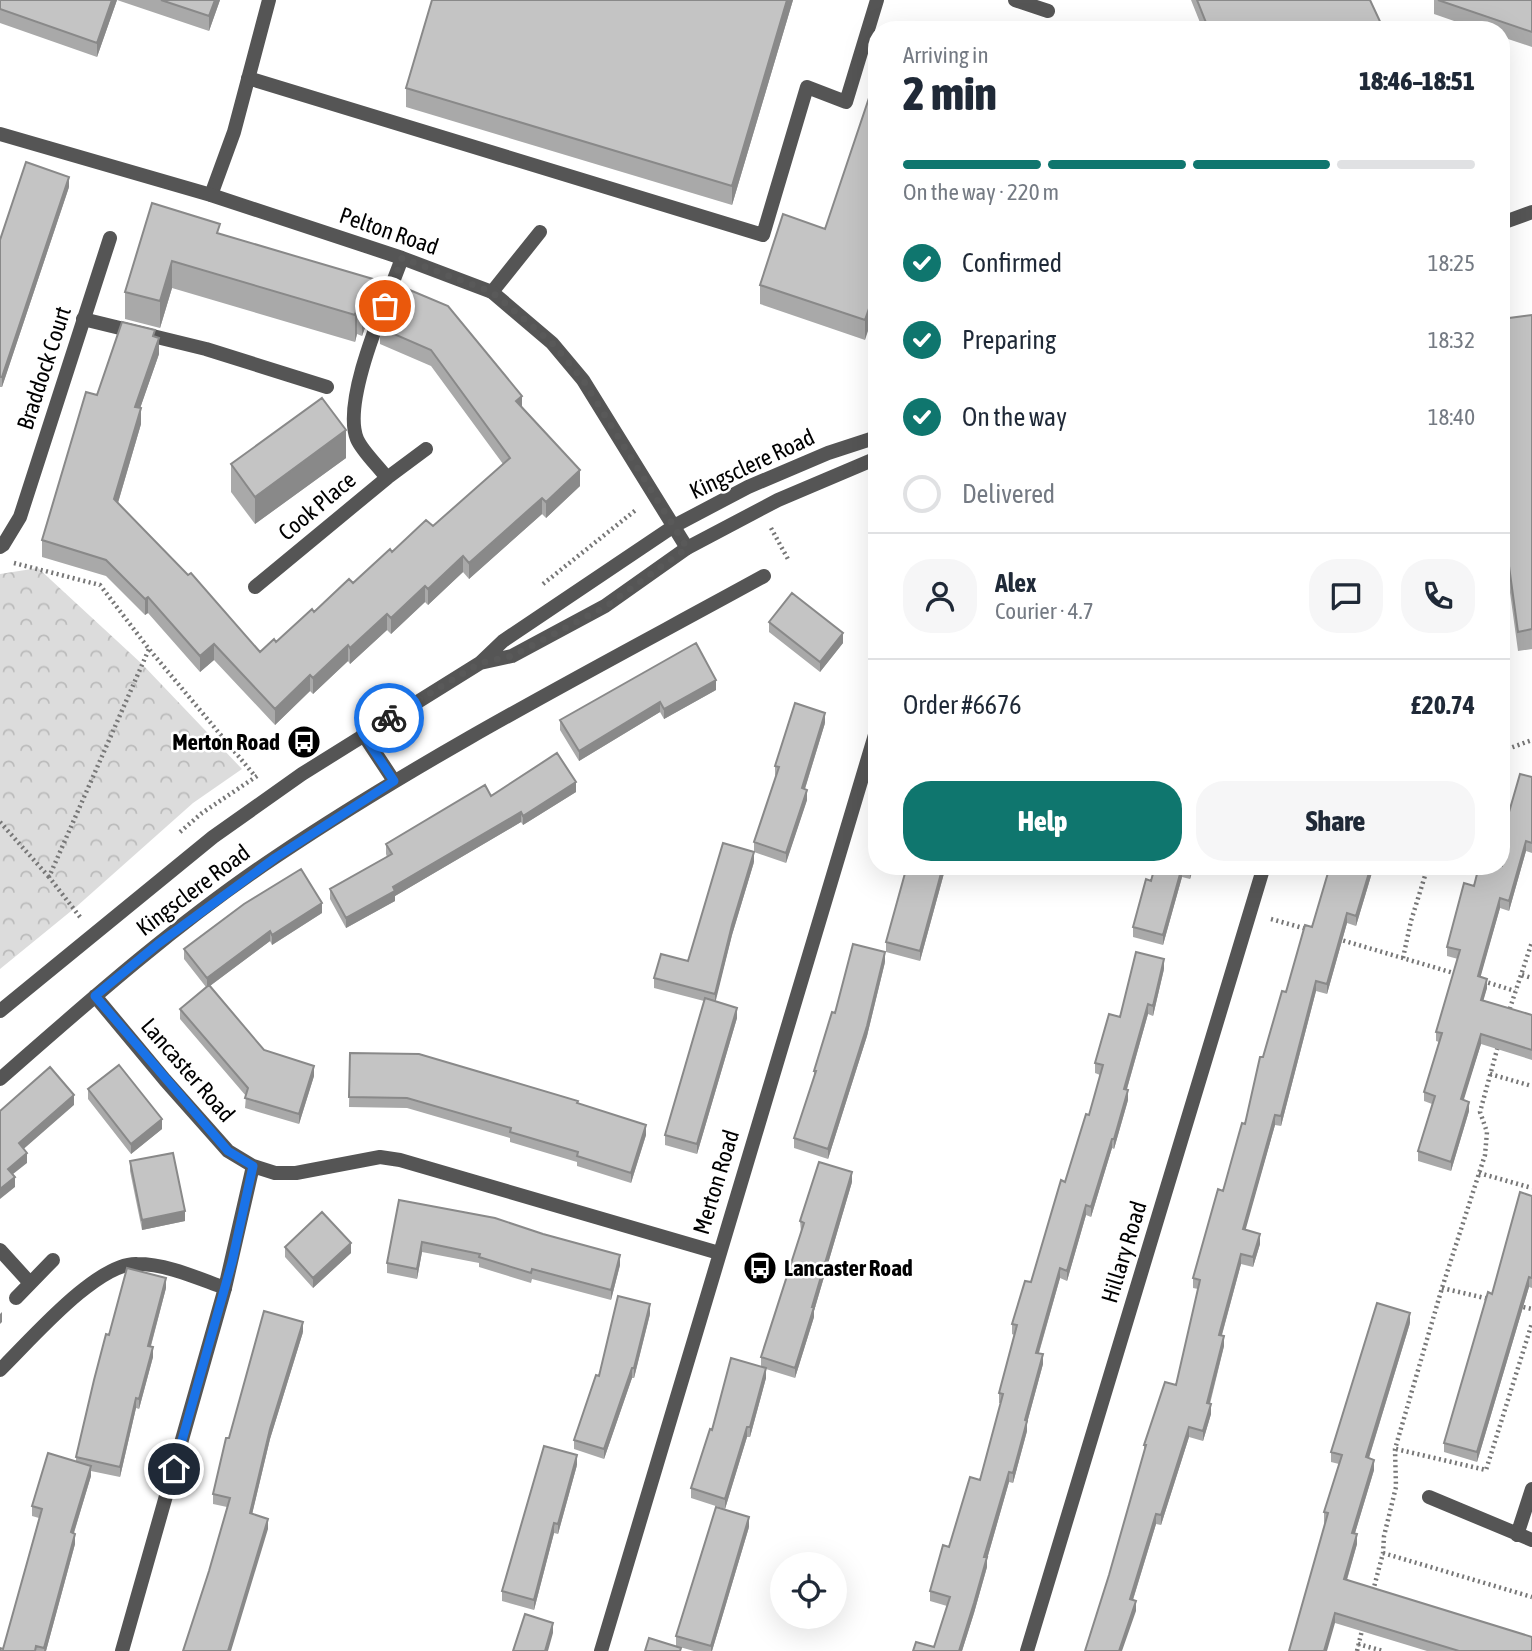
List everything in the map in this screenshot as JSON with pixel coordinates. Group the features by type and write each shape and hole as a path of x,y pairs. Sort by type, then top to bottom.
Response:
{"street":[{"path":"211,195 234,131 269,0"},
{"path":"871,21 877,0"},
{"path":"1016,0 1048,11"},
{"path":"248,78 763,235 807,87 846,103 868,30"},
{"name":"Pelton Road","path":"0,134 211,195 402,258 492,292 552,343 583,380 687,548"},
{"path":"1510,220 1532,212"},
{"path":"492,292 540,232"},
{"name":"Braddock Court","path":"0,547 20,517 110,238"},
{"name":"Cook Place","path":"255,587 387,478 357,439 353,412 359,378 402,258"},
{"path":"83,319 206,349 327,387"},
{"name":"Kingsclere Road","path":"0,1011 213,837 363,734 480,663 503,641 674,526 748,487 828,453 868,440"},
{"path":"387,478 426,449"},
{"name":"Kingsclere Road","path":"480,663 512,656 605,607 687,548 778,500 868,462"},
{"name":"Kingsclere Road","path":"0,1079 158,944 275,858 394,781 764,576"},
{"path":"363,734 394,781"},
{"name":"Merton Road","path":"601,1651 868,757"},
{"name":"Hillary Road","path":"1027,1651 1261,875"},
{"name":"Lancaster Road","path":"95,996 228,1151 253,1166 275,1173 296,1173 380,1157 400,1160 719,1253"},
{"path":"122,1651 225,1288 253,1166"},
{"path":"0,1250 30,1283"},
{"path":"16,1298 53,1260"},
{"path":"0,1370 77,1295 104,1273 135,1263 171,1269 225,1288"},
{"path":"1517,1535 1532,1489"},
{"path":"1429,1497 1532,1539"}],"path":[{"path":"13,563 100,585 149,649 255,776"},
{"path":"49,877 149,649"},
{"path":"1510,748 1532,740"},
{"path":"0,822 80,917"},
{"path":"1403,958 1424,875"},
{"path":"1250,913 1313,932"},
{"path":"1326,935 1465,976"},
{"path":"1504,1026 1532,942"},
{"path":"1522,975 1532,978"},
{"path":"1478,980 1515,991"},
{"path":"1373,1592 1396,1487 1395,1449 1442,1288 1485,1155 1487,1132 1480,1112 1501,1038"},
{"path":"1490,1074 1532,1086"},
{"path":"1479,1172 1532,1188"},
{"path":"1442,1288 1493,1300"},
{"path":"1506,1303 1532,1310"},
{"path":"1395,1449 1486,1470 1532,1323"},
{"path":"1383,1553 1532,1597"},
{"path":"1357,1651 1365,1618"},
{"path":"1358,1644 1383,1651"}],"green space":[{"path":"38,568 142,664 242,769 193,803 76,907 0,969 0,574"}],"building":[{"path":"0,0 112,0 97,43 0,9"},
{"path":"161,0 215,0 209,16"},
{"path":"432,0 787,0 732,186 406,88"},
{"path":"1197,0 1370,0 1380,21 1205,21"},
{"path":"1438,0 1532,0 1532,32 1510,25 1510,21 1500,21"},
{"path":"868,101 868,311 865,320 760,285 783,214 825,229"},
{"path":"26,162 69,177 0,377 0,240"},
{"path":"152,203 220,224 217,233 373,279 362,309 357,307 355,315 172,261 160,301 125,292"},
{"path":"405,288 448,306 522,396 516,401 580,470 546,502 542,498 469,563 463,556 428,589 425,586 391,618 387,614 313,678 310,675 275,709 214,644 200,656 148,597 145,599 106,560 42,540 86,392 97,395 122,322 155,330 153,336 159,338 135,407 141,408 114,499 188,575 191,573 260,652 274,639 276,642 312,609 314,612 349,579 353,583 390,549 392,552 426,520 433,526 510,458 431,350 380,328 392,296 400,299"},
{"path":"1532,315 1532,629 1518,632 1510,574 1510,318"},
{"path":"322,398 346,430 255,497 231,464"},
{"path":"792,593 843,633 820,662 769,622"},
{"path":"696,643 716,680 664,709 660,702 579,751 560,720"},
{"path":"795,703 825,713 802,788 807,790 786,853 754,842 779,767 775,766"},
{"path":"557,753 576,782 523,816 521,812 393,887 395,891 346,918 330,889 392,854 386,844 485,785 491,796"},
{"path":"1520,774 1532,777 1532,843 1526,841 1509,901 1500,898 1478,976 1487,979 1481,1000 1532,1015 1532,1050 1481,1034 1461,1099 1469,1102 1451,1162 1418,1151 1435,1096 1424,1092 1442,1033 1436,1032 1460,950 1447,947 1464,883 1474,886 1477,875 1510,875 1510,809"},
{"path":"723,843 754,852 715,994 654,978 661,954 688,961"},
{"path":"301,869 322,903 272,935 270,931 207,978 184,949 244,904"},
{"path":"905,875 941,875 920,951 886,942"},
{"path":"1153,875 1180,875 1163,935 1133,927 1146,879 1151,881"},
{"path":"1327,875 1368,875 1356,916 1347,913 1327,984 1316,981 1281,1116 1275,1115 1243,1229 1260,1234 1253,1257 1241,1254 1219,1335 1224,1336 1207,1403 1211,1404 1203,1431 1189,1427 1161,1515 1156,1514 1130,1599 1136,1601 1119,1651 1085,1651 1109,1575 1144,1445 1165,1382 1176,1385 1200,1280 1193,1278 1218,1189 1223,1191 1242,1123 1245,1124 1260,1057 1263,1057 1282,991 1286,992 1305,925 1312,927"},
{"path":"853,944 885,952 867,1026 828,1149 794,1138 832,1012 835,1013"},
{"path":"1136,952 1164,959 1153,1006 1148,1004 1124,1089 1128,1090 1091,1207 1086,1205 1067,1271 1060,1268 1036,1353 1043,1354 1025,1420 1027,1421 1013,1473 1009,1472 959,1651 913,1651 916,1642 934,1647 950,1597 930,1591 943,1545 949,1547 970,1477 980,1480 1003,1394 999,1393 1017,1325 1012,1324 1025,1281 1031,1282 1061,1180 1065,1182 1086,1114 1089,1115 1103,1065 1095,1063 1109,1014 1120,1017"},
{"path":"209,985 264,1050 314,1066 299,1114 245,1098 248,1088 180,1009"},
{"path":"705,998 737,1008 697,1144 665,1135"},
{"path":"350,1053 419,1054 578,1101 577,1103 646,1125 631,1173 577,1156 578,1152 510,1132 511,1128 407,1098 349,1097"},
{"path":"119,1065 162,1119 131,1144 88,1089"},
{"path":"50,1067 74,1095 19,1143 27,1153 8,1169 15,1177 0,1189 0,1111"},
{"path":"173,1153 185,1211 142,1220 130,1161"},
{"path":"819,1162 852,1172 795,1368 761,1357 804,1223 800,1221"},
{"path":"1520,1192 1532,1196 1532,1278 1529,1277 1477,1452 1444,1443 1488,1292 1492,1294"},
{"path":"399,1200 495,1218 620,1255 611,1290 532,1269 531,1273 479,1257 480,1254 422,1242 417,1269 387,1263"},
{"path":"322,1212 351,1243 313,1278 285,1247"},
{"path":"127,1268 166,1278 148,1346 153,1347 139,1399 136,1398 120,1467 76,1457 106,1334 109,1335"},
{"path":"618,1296 650,1304 634,1368 604,1449 574,1440 596,1375 599,1376"},
{"path":"1377,1303 1410,1313 1366,1457 1374,1460 1352,1533 1357,1534 1344,1579 1532,1637 1532,1651 1459,1651 1335,1613 1324,1651 1289,1651 1328,1513 1324,1512 1342,1455 1331,1452"},
{"path":"264,1311 303,1322 270,1429 250,1513 268,1519 228,1651 183,1651 230,1498 213,1494 226,1438 229,1438"},
{"path":"731,1358 766,1368 750,1427 747,1427 725,1499 691,1488 710,1429 712,1430"},
{"path":"544,1446 577,1455 558,1524 554,1523 534,1600 502,1591"},
{"path":"48,1453 91,1466 71,1532 75,1534 44,1648 36,1646 35,1651 0,1651 0,1648 3,1649 42,1509 32,1506"},
{"path":"716,1507 749,1517 711,1646 676,1636"},
{"path":"525,1614 553,1623 545,1651 513,1651"},
{"path":"649,1638 681,1648 680,1651 645,1651"}],"way so far":[{"path":"385,306 402,258 492,292 552,343 583,380 687,548 605,607 512,656 480,663 389,718"}],"place":[{"name":"Merton Road","path":"304,742"},
{"name":"Lancaster Road","path":"760,1268"}],"route":[{"path":"174,1469 232,1262 253,1166 228,1151 95,996 158,944 275,858 394,781 363,734 389,718"}]}
